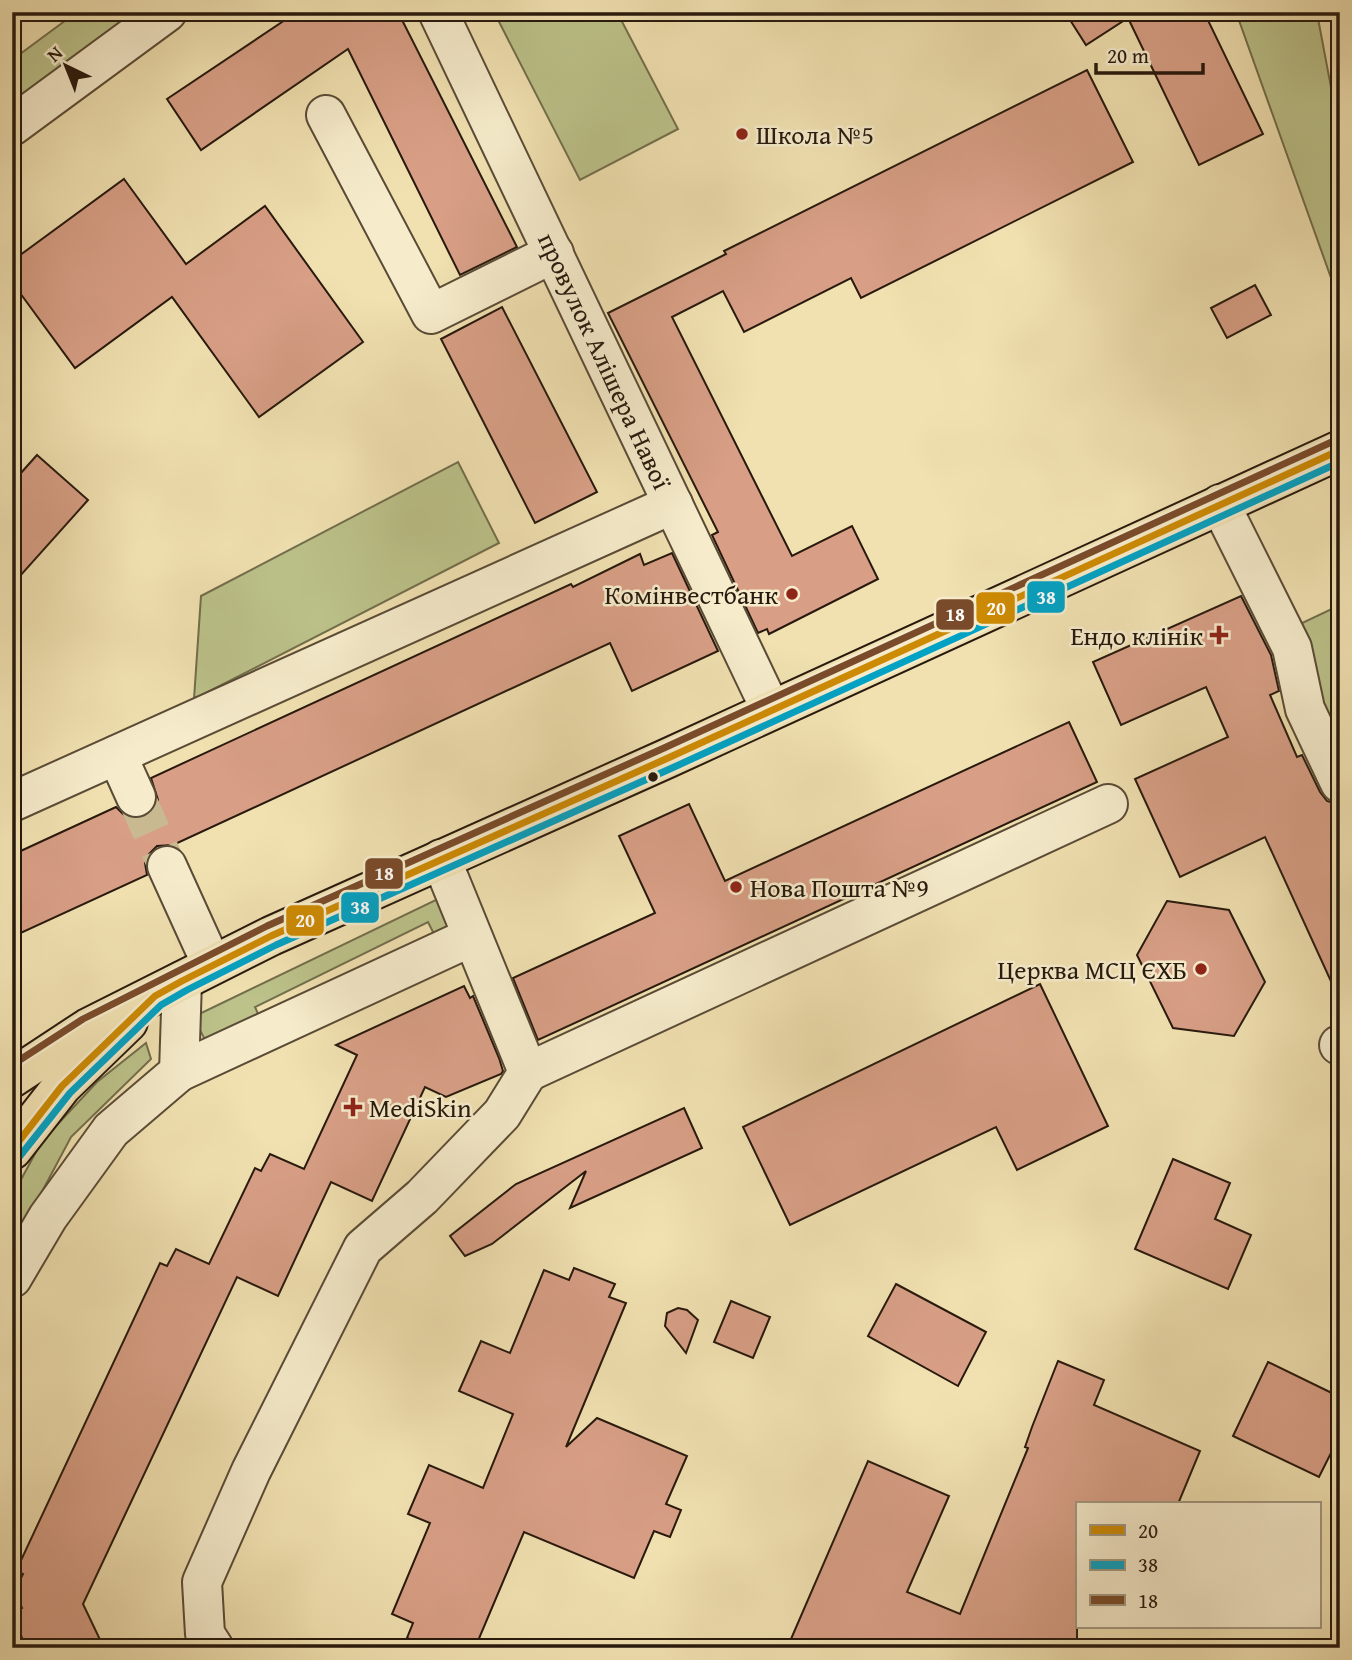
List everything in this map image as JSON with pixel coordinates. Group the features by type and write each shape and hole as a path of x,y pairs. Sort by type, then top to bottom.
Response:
{"main road":[{"path":"12,1078 88,1028 271,936 1340,450"},
{"path":"12,1150 62,1086 183,981"}],"street":[{"path":"12,126 167,12"},
{"name":"провулок Алішера Навої","path":"439,12 771,710"},
{"path":"326,115 431,314 554,253"},
{"path":"1220,503 1292,648 1305,709 1340,783"},
{"path":"12,802 673,504"},
{"path":"117,755 136,797"},
{"path":"214,1648 205,1634 202,1582 251,1471 363,1248 422,1197 502,1114 528,1072 1108,804"},
{"path":"441,859 528,1072"},
{"path":"167,866 183,981 179,1072"},
{"path":"12,1278 48,1217 111,1130 179,1072 471,937"}],"green space":[{"path":"77,12 136,12 12,102 12,60"},
{"path":"494,12 617,12 678,129 580,180"},
{"path":"1236,12 1317,13 1340,135 1340,303"},
{"path":"458,462 499,543 194,699 201,596"},
{"path":"1340,605 1340,727 1322,734 1279,634"},
{"path":"444,896 459,928 436,938 428,922 255,1007 263,1025 211,1051 193,1017"},
{"path":"146,1043 151,1059 71,1137 12,1248 12,1196 42,1141 97,1082"}],"building":[{"path":"297,12 398,12 517,247 460,275 348,49 201,150 167,99"},
{"path":"1065,12 1204,12 1263,134 1199,165 1128,18 1086,45"},
{"path":"1087,70 1133,162 861,298 851,278 744,332 723,291 672,317 792,556 852,526 878,579 769,634 767,629 758,633 712,535 718,532 608,313 726,254 724,251"},
{"path":"124,179 186,264 265,206 363,342 259,417 172,297 75,368 12,282 12,261"},
{"path":"1255,285 1271,315 1227,338 1211,308"},
{"path":"502,307 597,492 535,523 441,339"},
{"path":"37,455 88,500 12,585 12,483"},
{"path":"672,553 718,651 632,691 610,643 173,845 157,846 145,863 147,875 12,937 12,855 116,807 133,819 146,817 158,800 151,778 640,554 644,565"},
{"path":"1241,596 1271,655 1279,691 1270,695 1297,757 1302,755 1327,801 1340,805 1340,1001 1265,837 1180,877 1135,779 1228,737 1206,687 1121,725 1093,662"},
{"path":"1069,722 1097,782 538,1040 513,978 655,913 619,836 689,804 725,881"},
{"name":"Церква МСЦ ЄХБ","path":"1167,901 1229,910 1265,982 1234,1036 1173,1028 1137,955"},
{"path":"1040,984 1108,1126 1017,1170 996,1127 790,1225 743,1127"},
{"path":"464,986 470,998 473,996 503,1071 446,1097 425,1087 372,1201 331,1182 278,1296 237,1277 83,1604 104,1648 26,1648 12,1612 22,1608 15,1590 23,1574 16,1571 160,1263 167,1266 176,1249 209,1264 255,1168 261,1171 270,1154 304,1169 357,1055 336,1045"},
{"path":"684,1108 702,1148 570,1208 586,1171 492,1244 465,1256 450,1236 516,1184"},
{"path":"1173,1159 1230,1183 1215,1219 1251,1235 1228,1289 1135,1249"},
{"path":"574,1268 615,1284 609,1297 626,1303 566,1447 597,1418 687,1456 666,1504 681,1510 670,1537 654,1531 634,1578 524,1532 475,1648 431,1648 407,1638 413,1623 392,1614 430,1523 408,1514 429,1465 483,1488 513,1414 459,1391 481,1341 510,1353 544,1270 569,1280"},
{"path":"896,1284 986,1332 958,1386 868,1336"},
{"path":"731,1301 770,1317 753,1358 714,1342"},
{"path":"678,1308 687,1310 698,1320 686,1353 665,1326 667,1313"},
{"path":"1058,1361 1104,1380 1094,1405 1200,1451 1179,1502 1076,1502 1077,1648 812,1648 791,1639 868,1461 949,1496 907,1592 960,1614 1028,1448 1025,1447"},
{"path":"1268,1362 1340,1397 1340,1435 1319,1477 1233,1436"}],"tunnel":[{"path":"136,797 167,866"}],"transit line":[{"name":"18","path":"12,1065 83,1019 267,926 664,748 1336,440"},
{"name":"20","path":"12,1150 62,1086 155,996 182,981 271,936 668,758 1340,450"},
{"name":"38","path":"20,1156 70,1093 161,1005 187,990 276,945 672,768 1340,462"}],"place":[{"name":"Школа №5","path":"742,134"},
{"name":"Комінвестбанк","path":"792,594"},
{"name":"Ендо клінік","path":"1219,635"},
{"name":"Нова Пошта №9","path":"736,887"},
{"name":"Церква МСЦ ЄХБ","path":"1201,969"},
{"name":"MediSkin","path":"353,1107"}]}
